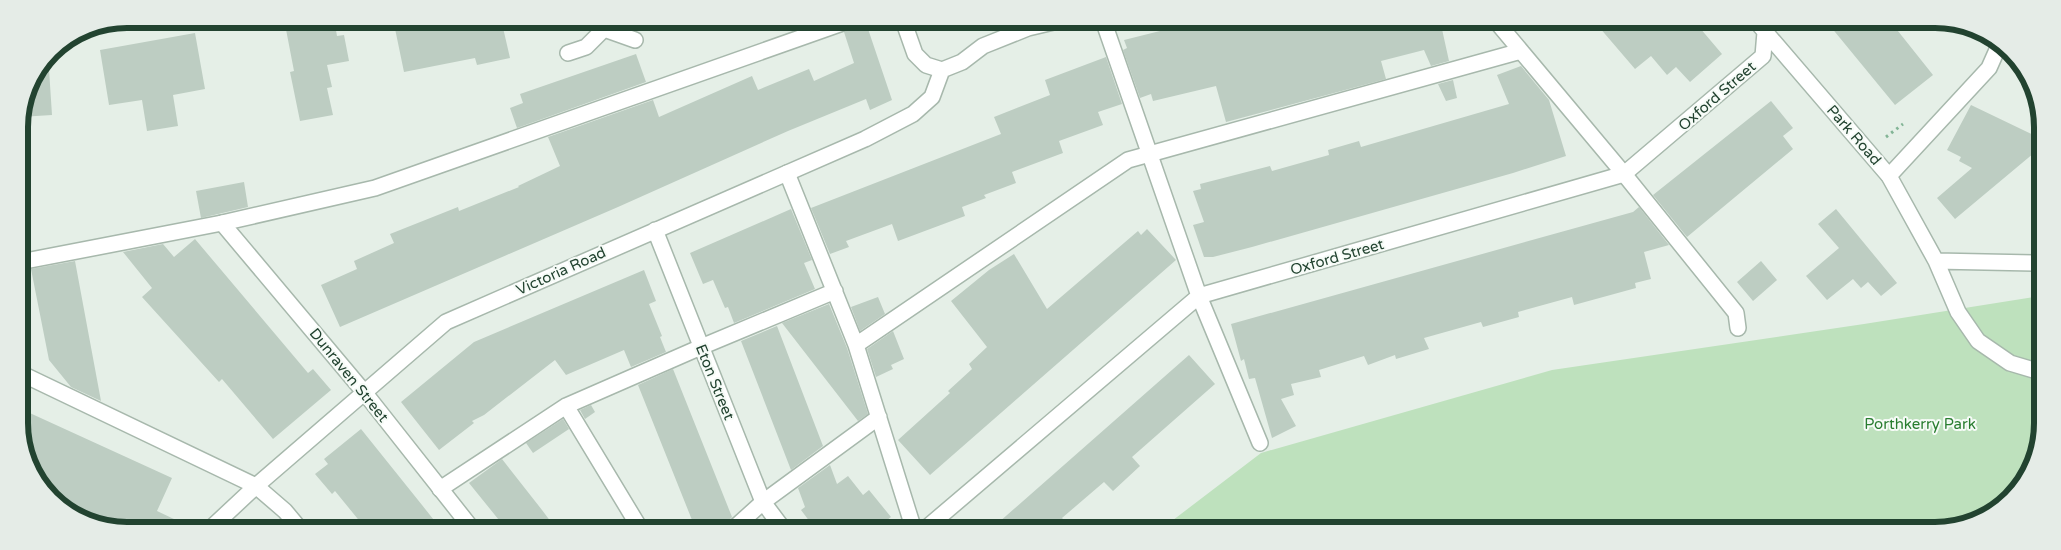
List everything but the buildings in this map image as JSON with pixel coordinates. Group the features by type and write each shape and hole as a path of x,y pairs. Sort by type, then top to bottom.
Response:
{"street":[{"path":"568,53 586,47 598,28"},
{"path":"610,28 635,40"},
{"path":"28,260 222,223 375,188 828,28"},
{"path":"906,28 915,54 926,66 942,70 962,62 983,46 1028,28"},
{"path":"1107,28 1199,296 1260,443"},
{"path":"1502,28 1736,313 1738,328"},
{"name":"Oxford Street","path":"933,522 1199,296 1624,174 1763,56 1760,28"},
{"name":"Park Road","path":"1762,28 1889,176 1936,261 1958,312 1978,341 2010,363 2034,370"},
{"path":"1889,176 1989,68 1997,50"},
{"path":"856,345 1128,160 1521,51"},
{"name":"Victoria Road","path":"217,522 256,486 446,322 865,139 912,114 932,97 942,70"},
{"path":"787,173 856,345 912,522"},
{"name":"Dunraven Street","path":"222,223 364,392 466,522"},
{"name":"Eton Street","path":"655,230 763,502 778,522"},
{"path":"1936,261 2034,263"},
{"path":"440,489 566,406 835,291"},
{"path":"28,377 256,486 285,511 294,522"},
{"path":"566,406 636,522"},
{"path":"741,522 763,502 879,417"}],"path":[{"path":"1889,135 1903,125"}],"green space":[{"name":"Porthkerry Park","path":"2034,297 2034,424 2032,443 2026,461 2013,484 1990,506 1954,521 1941,522 1170,522 1261,453 1552,370"}]}
